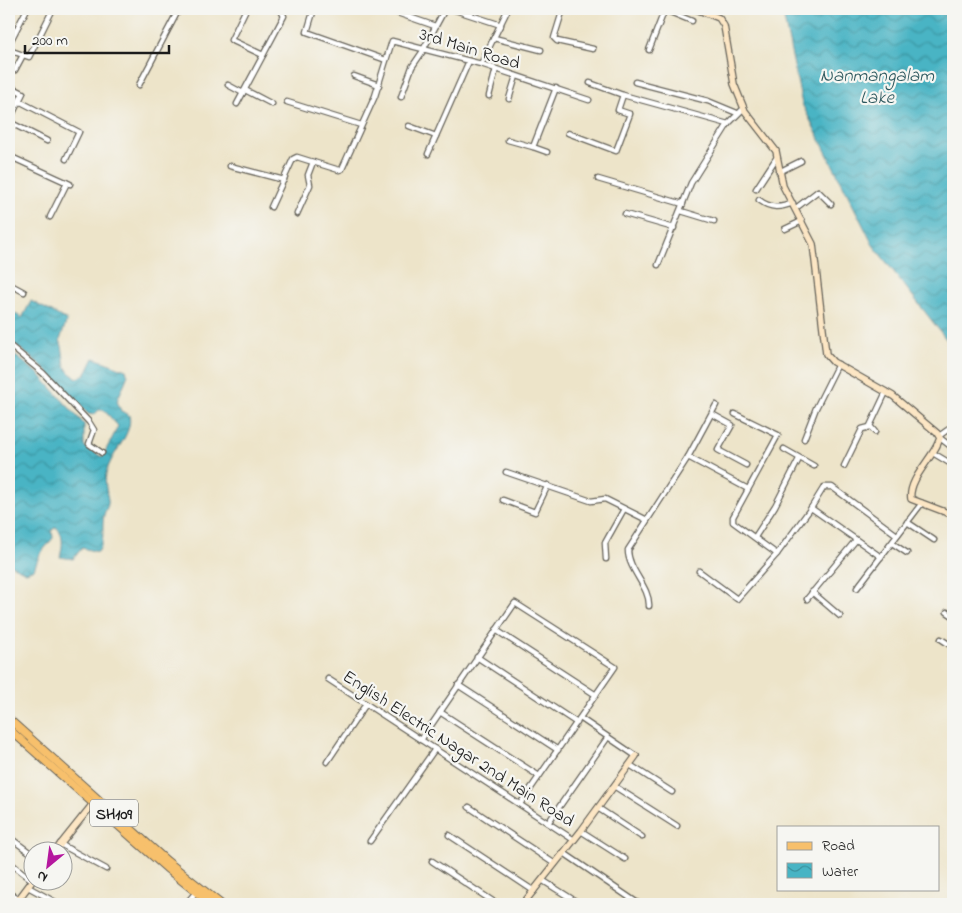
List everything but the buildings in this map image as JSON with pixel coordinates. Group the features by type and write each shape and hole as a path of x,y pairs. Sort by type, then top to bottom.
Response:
{"main road":[{"name":"SH109","path":"9,720 95,801 211,904"},
{"name":"SH109","path":"9,729 221,904"}],"street":[{"path":"9,44 27,9"},
{"path":"9,50 29,57 54,9"},
{"path":"139,85 179,9"},
{"path":"246,9 230,40 263,55"},
{"path":"238,104 284,16 280,9"},
{"path":"314,9 307,32 386,60"},
{"path":"386,9 435,26"},
{"path":"401,97 412,67 445,9"},
{"path":"452,9 501,25"},
{"path":"481,64 508,9"},
{"path":"563,9 554,38 558,41 593,49"},
{"path":"650,50 665,9 692,21"},
{"path":"696,9 719,18 724,26 734,84 744,108 776,152 783,186 802,221 815,251 826,354 838,364 886,392 932,427 939,437 953,448"},
{"path":"494,38 541,50"},
{"name":"3rd Main Road","path":"313,162 339,170 342,169 379,85 392,41 481,64 588,100"},
{"path":"16,70 23,55"},
{"path":"428,154 469,61"},
{"path":"489,96 496,69"},
{"path":"354,76 379,85"},
{"path":"509,99 516,76"},
{"path":"635,82 708,101 737,113"},
{"path":"590,83 623,95 728,124"},
{"path":"228,85 272,104"},
{"path":"9,86 22,91 9,121 47,141"},
{"path":"533,147 556,88"},
{"path":"568,133 616,151 630,114 618,110 623,95"},
{"path":"19,101 79,132 66,159"},
{"path":"287,102 361,125"},
{"path":"658,265 691,183 728,124 744,108"},
{"path":"409,126 436,136"},
{"path":"508,140 547,152"},
{"path":"9,156 68,184 50,217"},
{"path":"271,207 295,157 313,162 308,175 310,185 297,214"},
{"path":"756,189 777,157"},
{"path":"779,172 801,161"},
{"path":"230,166 284,180"},
{"path":"598,179 683,204"},
{"path":"759,200 766,206 776,208 794,205 818,191 831,204"},
{"path":"681,211 714,221"},
{"path":"626,214 674,228"},
{"path":"785,229 802,221"},
{"path":"9,284 24,292"},
{"path":"9,345 48,378 89,422 94,430 89,444 102,453"},
{"path":"804,439 816,408 838,364"},
{"path":"870,427 886,392"},
{"path":"649,606 648,597 628,557 630,545 688,457 716,404"},
{"path":"712,414 732,425 718,450 746,465"},
{"path":"735,414 778,434 733,517 733,522 755,536 777,554"},
{"path":"953,426 939,437 933,453 910,493 911,499 953,515"},
{"path":"870,427 875,432"},
{"path":"844,466 862,428 870,427"},
{"path":"784,449 814,466"},
{"path":"933,453 953,465"},
{"path":"688,457 748,489"},
{"path":"755,536 775,506 799,458"},
{"path":"506,472 591,500 602,498 647,520"},
{"path":"502,500 535,512 548,485"},
{"path":"699,571 737,599 777,554 824,487 832,487 897,535"},
{"path":"857,588 922,503"},
{"path":"811,508 881,557"},
{"path":"606,559 605,543 624,509"},
{"path":"907,522 934,540"},
{"path":"807,599 856,540"},
{"path":"892,543 907,553"},
{"path":"812,592 840,616"},
{"path":"421,740 515,603 615,667 520,804"},
{"path":"947,612 953,616"},
{"path":"496,630 596,695"},
{"path":"941,639 953,646"},
{"path":"477,657 636,756 582,831 523,904"},
{"name":"English Electric Nagar 2nd Main Road","path":"328,679 574,840"},
{"path":"458,685 558,750"},
{"path":"327,762 366,704"},
{"path":"440,712 539,776"},
{"path":"548,823 608,737"},
{"path":"370,841 436,749"},
{"path":"630,765 672,792"},
{"path":"614,786 677,826"},
{"path":"63,840 95,801"},
{"path":"469,807 555,864"},
{"path":"598,808 642,837"},
{"path":"582,831 625,859"},
{"path":"449,835 534,891"},
{"path":"9,837 22,847"},
{"path":"72,851 106,869"},
{"path":"564,853 639,904"},
{"path":"432,861 497,904"},
{"path":"9,862 22,872"},
{"path":"542,880 580,904"},
{"path":"9,893 16,902 26,890"},
{"path":"33,890 59,904"},
{"path":"186,904 196,892"}],"water":[{"name":"Nanmangalam Lake","path":"782,9 932,9 944,14 953,9 953,348 873,245 802,104"},
{"path":"31,301 67,320 60,340 64,363 72,375 78,378 86,374 94,358 126,370 128,375 117,401 121,411 129,415 130,422 106,474 105,484 108,502 103,520 103,539 98,552 82,548 73,559 60,557 62,540 56,527 52,530 53,538 40,554 34,569 26,572 9,564 9,351 38,373 84,424 84,446 102,457 118,426 104,410 99,410 94,415 88,414 43,367 9,340 9,310 22,318"}]}
